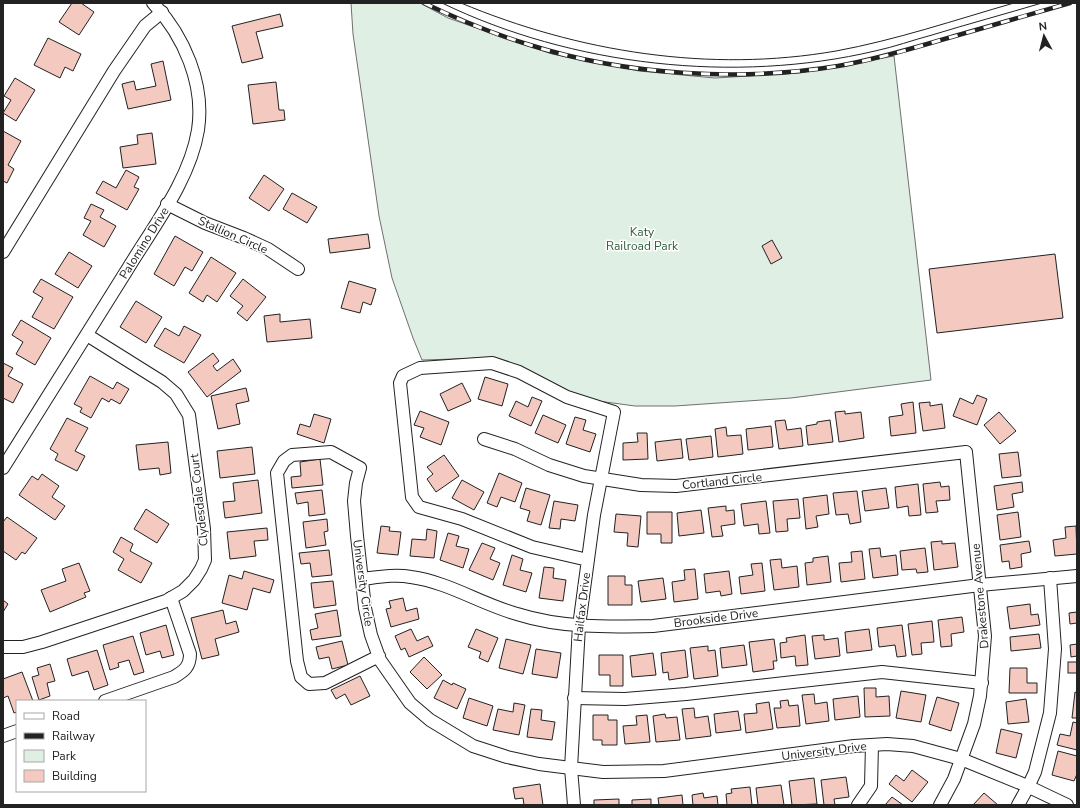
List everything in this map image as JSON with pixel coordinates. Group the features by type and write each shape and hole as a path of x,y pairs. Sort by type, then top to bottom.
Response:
{"street":[{"name":"Palomino Drive","path":"3,468 181,182 191,158 198,131 199,102 196,82 190,60 179,37 162,12 153,3"},
{"path":"3,252 119,65 145,26 162,12"},
{"name":"Stallion Circle","path":"167,204 206,223 268,249 298,269"},
{"name":"Clydesdale Court","path":"3,648 23,647 42,642 171,598 183,591 194,580 205,560 204,529 189,415 176,394 162,382 87,335"},
{"name":"Hailfax Drive","path":"574,805 570,768 579,626 600,479 614,412 567,397 519,372 492,362 420,368 403,376 400,383 412,497 419,507 462,519 532,547 588,560"},
{"name":"Cortland Circle","path":"484,439 515,449 549,465 584,476 641,485 676,486 966,452"},
{"name":"University Circle","path":"379,656 325,683 309,684 302,678 297,662 277,473 284,461 292,455 331,452 360,468 356,483 354,501 365,608 369,628 379,656 394,682 410,703 430,720 454,736 473,746 507,757 539,764 570,768"},
{"name":"Drakestone Avenue","path":"940,805 954,779 974,724 982,683 985,636 966,452"},
{"name":"Brookside Drive","path":"362,579 391,575 411,576 431,581 467,594 490,605 543,621 579,626 619,627 653,626 980,585 1077,576"},
{"path":"1018,805 1035,772 1050,713 1055,650 1050,578"},
{"path":"107,700 174,677 184,672 188,666 190,654 171,598"},
{"path":"574,698 625,699 686,694 882,672 982,683"},
{"path":"3,736 16,731"},
{"name":"University Drive","path":"570,768 603,772 664,771 854,746 887,744 913,746 961,759 1067,805"},
{"path":"858,805 871,786 872,745"}],"green space":[{"name":"Katy Railroad Park","path":"351,3 420,3 448,18 552,54 639,71 715,78 799,73 894,56 931,380 791,398 675,406 635,406 598,401 566,393 487,358 422,360 392,278 379,216 353,34"}],"building":[{"path":"72,3 81,3 94,12 79,35 59,22"},
{"path":"280,14 283,26 256,32 263,58 242,63 232,26"},
{"path":"48,38 81,54 73,71 65,67 60,78 34,65"},
{"path":"163,61 171,100 128,109 122,84 134,81 136,90 156,86 151,64"},
{"path":"15,78 35,90 16,121 3,113 11,100 4,96"},
{"path":"276,82 279,110 284,110 285,120 253,124 248,85"},
{"path":"3,131 21,141 8,165 14,169 7,183 3,181"},
{"path":"152,133 156,164 123,168 120,147 138,144 137,135"},
{"path":"126,170 139,177 134,187 139,189 127,210 96,193 103,181 116,188"},
{"path":"264,175 284,189 269,211 249,198"},
{"path":"292,193 317,207 307,223 283,209"},
{"path":"91,204 104,210 100,217 116,226 104,247 83,235 91,221 84,218"},
{"path":"368,234 370,248 330,253 328,239"},
{"path":"175,236 203,252 192,271 185,267 174,286 154,274"},
{"path":"772,240 782,258 771,264 762,246"},
{"path":"69,252 92,266 78,288 55,274"},
{"path":"1055,254 1063,318 937,333 929,269"},
{"path":"211,257 236,273 217,302 207,295 203,302 189,293"},
{"path":"41,279 73,297 54,329 32,317 43,298 33,292"},
{"path":"243,279 266,297 247,321 237,313 243,306 230,296"},
{"path":"349,281 376,289 371,305 363,302 360,313 341,308"},
{"path":"136,301 162,317 146,343 120,327"},
{"path":"280,314 280,322 310,319 312,338 267,342 264,316"},
{"path":"21,320 51,338 35,365 16,354 23,342 12,335"},
{"path":"184,326 201,335 184,363 154,346 165,328 179,336"},
{"path":"213,353 219,361 213,366 217,371 233,359 241,371 207,397 188,372"},
{"path":"3,363 13,368 8,376 23,384 13,403 3,398"},
{"path":"90,376 113,389 117,382 129,389 120,404 111,399 109,402 102,398 91,418 80,412 82,408 74,404"},
{"path":"485,377 508,384 502,406 478,399"},
{"path":"462,383 471,401 448,411 440,394"},
{"path":"246,388 249,401 236,404 240,424 218,429 211,396"},
{"path":"977,395 987,399 977,425 953,416 960,398 973,404"},
{"path":"532,397 542,401 531,426 509,416 516,401 528,407"},
{"path":"913,402 916,433 891,436 889,417 903,415 901,404"},
{"path":"930,402 930,406 942,404 945,428 923,431 919,403"},
{"path":"420,411 449,422 441,445 420,437 424,428 414,425"},
{"path":"845,411 845,414 861,412 864,438 839,442 835,412"},
{"path":"999,412 1016,431 1000,444 984,425"},
{"path":"314,414 331,419 324,443 297,434 300,424 310,427"},
{"path":"543,415 566,425 558,443 535,433"},
{"path":"575,417 586,420 583,430 596,434 590,452 566,444"},
{"path":"67,418 88,428 75,451 85,456 77,471 55,460 58,454 50,449"},
{"path":"785,420 787,430 801,428 803,446 779,449 775,421"},
{"path":"830,420 833,442 808,445 806,426 817,424 817,422"},
{"path":"771,426 773,447 748,450 746,429"},
{"path":"726,427 727,436 741,435 743,454 718,457 715,429"},
{"path":"637,433 647,433 648,459 623,460 623,443 638,442"},
{"path":"711,436 713,457 689,460 686,439"},
{"path":"681,439 683,458 657,461 655,442"},
{"path":"168,442 171,473 160,475 159,468 139,470 136,445"},
{"path":"252,447 255,474 220,478 217,451"},
{"path":"1018,452 1021,476 1002,478 999,454"},
{"path":"444,455 459,476 436,492 427,479 433,474 427,467"},
{"path":"320,459 323,485 292,488 291,477 301,476 300,462"},
{"path":"499,473 522,483 515,502 501,497 497,507 487,503"},
{"path":"42,474 59,486 52,497 65,506 55,520 19,495 32,476 38,480"},
{"path":"258,480 262,513 225,518 223,502 235,501 233,483"},
{"path":"462,480 484,492 474,510 452,498"},
{"path":"940,482 941,487 949,486 950,500 936,501 938,512 926,513 923,484"},
{"path":"1022,482 1023,492 1012,494 1014,507 997,510 994,486"},
{"path":"918,484 921,515 909,516 908,506 897,508 895,487"},
{"path":"526,488 550,495 541,525 527,521 530,511 520,508"},
{"path":"886,488 889,508 865,511 862,491"},
{"path":"322,490 325,514 309,516 308,502 297,504 295,493"},
{"path":"857,491 861,522 850,524 848,514 836,515 833,493"},
{"path":"827,495 829,514 816,516 818,527 806,529 803,498"},
{"path":"798,499 800,518 787,519 788,531 776,532 773,501"},
{"path":"554,501 578,505 575,521 561,519 560,529 549,528"},
{"path":"766,501 770,533 759,534 758,524 744,526 741,504"},
{"path":"726,506 726,511 734,510 735,524 721,526 723,536 712,537 708,508"},
{"path":"146,509 169,524 157,543 134,529"},
{"path":"701,510 704,533 679,536 677,513"},
{"path":"647,512 672,512 672,543 661,543 661,534 647,534"},
{"path":"1018,512 1021,537 1000,540 997,515"},
{"path":"616,514 641,516 638,547 627,546 628,533 614,532"},
{"path":"7,517 37,538 25,554 22,552 16,560 3,551 3,522"},
{"path":"327,519 328,531 324,532 326,545 306,548 303,522"},
{"path":"381,526 390,527 389,531 401,532 398,555 377,553"},
{"path":"1076,526 1077,554 1055,556 1053,540 1066,538 1065,527"},
{"path":"267,528 268,540 254,541 256,556 230,559 227,532"},
{"path":"427,529 437,531 434,558 410,556 412,539 426,540"},
{"path":"448,533 459,536 456,546 469,549 463,568 440,560"},
{"path":"121,537 133,544 130,551 152,563 141,583 118,570 124,559 113,552"},
{"path":"942,541 942,544 955,543 958,567 934,570 931,542"},
{"path":"1029,541 1031,552 1021,554 1022,567 1010,569 1009,561 1002,562 1000,545"},
{"path":"482,543 495,548 490,559 500,563 493,580 469,570"},
{"path":"880,548 881,557 896,555 898,575 873,578 869,549"},
{"path":"925,548 928,572 917,573 916,569 902,570 900,551"},
{"path":"329,550 332,575 312,577 310,563 301,564 299,553"},
{"path":"862,551 865,579 841,582 839,563 852,562 851,552"},
{"path":"512,555 523,559 520,570 532,573 526,592 503,585"},
{"path":"828,556 831,582 807,585 805,563 813,562 813,558"},
{"path":"781,559 782,568 797,566 799,587 774,590 770,560"},
{"path":"79,563 90,591 84,593 86,597 50,612 41,590 66,581 62,569"},
{"path":"762,563 765,591 741,594 739,577 753,575 751,564"},
{"path":"544,567 554,568 553,578 566,580 563,601 539,598"},
{"path":"695,569 698,599 674,602 672,582 685,580 684,570"},
{"path":"244,571 274,580 270,593 253,588 247,610 222,603 229,575 242,579"},
{"path":"729,571 732,594 721,596 720,591 706,593 704,574"},
{"path":"608,576 625,576 625,585 632,585 632,605 608,605"},
{"path":"663,578 666,599 641,602 638,581"},
{"path":"333,581 336,605 314,608 311,583"},
{"path":"403,598 406,611 417,608 419,619 391,627 386,609 391,608 389,601"},
{"path":"3,600 8,604 3,612"},
{"path":"1030,604 1031,615 1038,614 1040,625 1010,629 1007,607"},
{"path":"223,610 226,624 236,621 239,632 215,639 219,655 202,659 191,618"},
{"path":"337,610 341,636 312,640 310,630 318,628 315,614"},
{"path":"1077,612 1077,623 1070,624 1069,613"},
{"path":"962,617 964,632 951,634 952,646 941,647 938,620"},
{"path":"932,621 934,642 921,643 922,654 912,655 908,624"},
{"path":"166,625 174,655 162,658 160,651 146,655 140,633"},
{"path":"902,625 906,656 897,657 895,645 879,647 877,628"},
{"path":"411,629 417,641 428,636 433,646 409,657 405,648 401,650 395,636"},
{"path":"476,629 498,638 488,662 479,658 481,652 468,647"},
{"path":"869,629 872,650 847,653 845,632"},
{"path":"1039,634 1041,648 1011,651 1010,637"},
{"path":"805,635 808,665 796,666 795,656 781,658 780,643 787,642 786,638"},
{"path":"824,635 824,640 838,638 840,656 815,659 812,636"},
{"path":"133,636 144,672 134,675 129,660 118,663 119,667 110,670 103,645"},
{"path":"506,639 531,645 523,674 499,668"},
{"path":"774,639 777,661 773,661 774,669 753,672 749,642"},
{"path":"342,641 348,665 332,669 329,657 319,659 316,647"},
{"path":"1077,644 1077,656 1071,657 1070,645"},
{"path":"744,645 747,665 722,668 720,648"},
{"path":"708,646 708,651 715,650 718,676 694,679 690,648"},
{"path":"536,649 561,653 557,678 532,674"},
{"path":"97,650 108,685 94,690 88,671 72,676 67,659"},
{"path":"685,650 688,677 669,680 668,672 663,673 661,653"},
{"path":"653,653 656,675 632,677 630,656"},
{"path":"599,655 623,655 623,686 610,686 610,675 599,675"},
{"path":"424,657 442,675 427,689 410,672"},
{"path":"1068,662 1077,662 1077,673 1068,673"},
{"path":"50,664 55,681 47,683 50,696 39,700 32,677 39,675 37,668"},
{"path":"1010,668 1027,668 1027,683 1037,683 1037,693 1009,693"},
{"path":"22,672 33,700 16,700 16,712 14,713 8,696 3,698 3,679"},
{"path":"360,676 370,696 351,705 345,694 336,699 331,690"},
{"path":"443,680 452,685 453,683 466,689 457,709 434,698"},
{"path":"864,688 876,688 876,697 889,696 890,716 865,717"},
{"path":"901,691 926,695 921,722 896,718"},
{"path":"1075,692 1077,693 1077,718 1072,718"},
{"path":"814,694 815,704 827,702 829,721 806,724 802,695"},
{"path":"858,696 860,717 835,720 833,699"},
{"path":"937,697 959,703 951,731 929,724"},
{"path":"469,698 493,706 487,726 463,718"},
{"path":"1026,699 1029,722 1008,724 1006,702"},
{"path":"788,700 789,706 798,705 800,726 777,728 774,708 781,708 780,701"},
{"path":"769,702 773,729 746,733 744,714 757,713 756,704"},
{"path":"514,703 525,705 519,735 493,730 498,709 513,712"},
{"path":"694,708 695,718 708,716 711,736 686,739 682,709"},
{"path":"531,709 542,710 541,720 555,722 552,740 527,737"},
{"path":"738,711 741,730 716,733 714,714"},
{"path":"665,714 666,718 677,717 680,740 656,742 653,716"},
{"path":"593,715 608,715 608,720 617,720 617,745 602,745 602,740 593,740"},
{"path":"647,715 650,742 625,744 623,726 637,725 636,716"},
{"path":"1073,722 1077,723 1077,750 1057,745 1060,734 1070,736"},
{"path":"1001,729 1022,734 1016,758 996,753"},
{"path":"1058,751 1077,756 1077,774 1074,781 1052,775"},
{"path":"912,770 928,782 912,802 889,784 896,775 904,781"},
{"path":"846,777 849,797 834,799 835,805 824,805 821,780"},
{"path":"814,778 817,804 792,805 789,781"},
{"path":"540,784 543,805 524,805 523,798 515,799 513,788"},
{"path":"781,785 784,805 758,805 756,788"},
{"path":"750,787 752,805 727,805 726,794 732,793 731,789"},
{"path":"703,793 704,798 717,796 718,805 693,805 692,795"},
{"path":"984,793 998,805 973,805"},
{"path":"682,795 683,805 659,805 658,798"},
{"path":"892,797 903,805 885,805"},
{"path":"619,799 619,805 594,805 594,800"},
{"path":"651,799 651,805 632,805 632,800"}],"tram line":[{"path":"442,3 492,25 545,42 599,55 655,63 711,67 767,66 822,61 875,51 1042,3"},
{"path":"461,3 506,20 551,34 598,46 645,54 741,60 789,57 836,51 881,41 1014,3"}],"railway":[{"path":"424,3 463,21 490,31 530,45 566,55 643,69 682,73 722,74 762,74 800,71 851,64 903,51 1070,3"}]}
